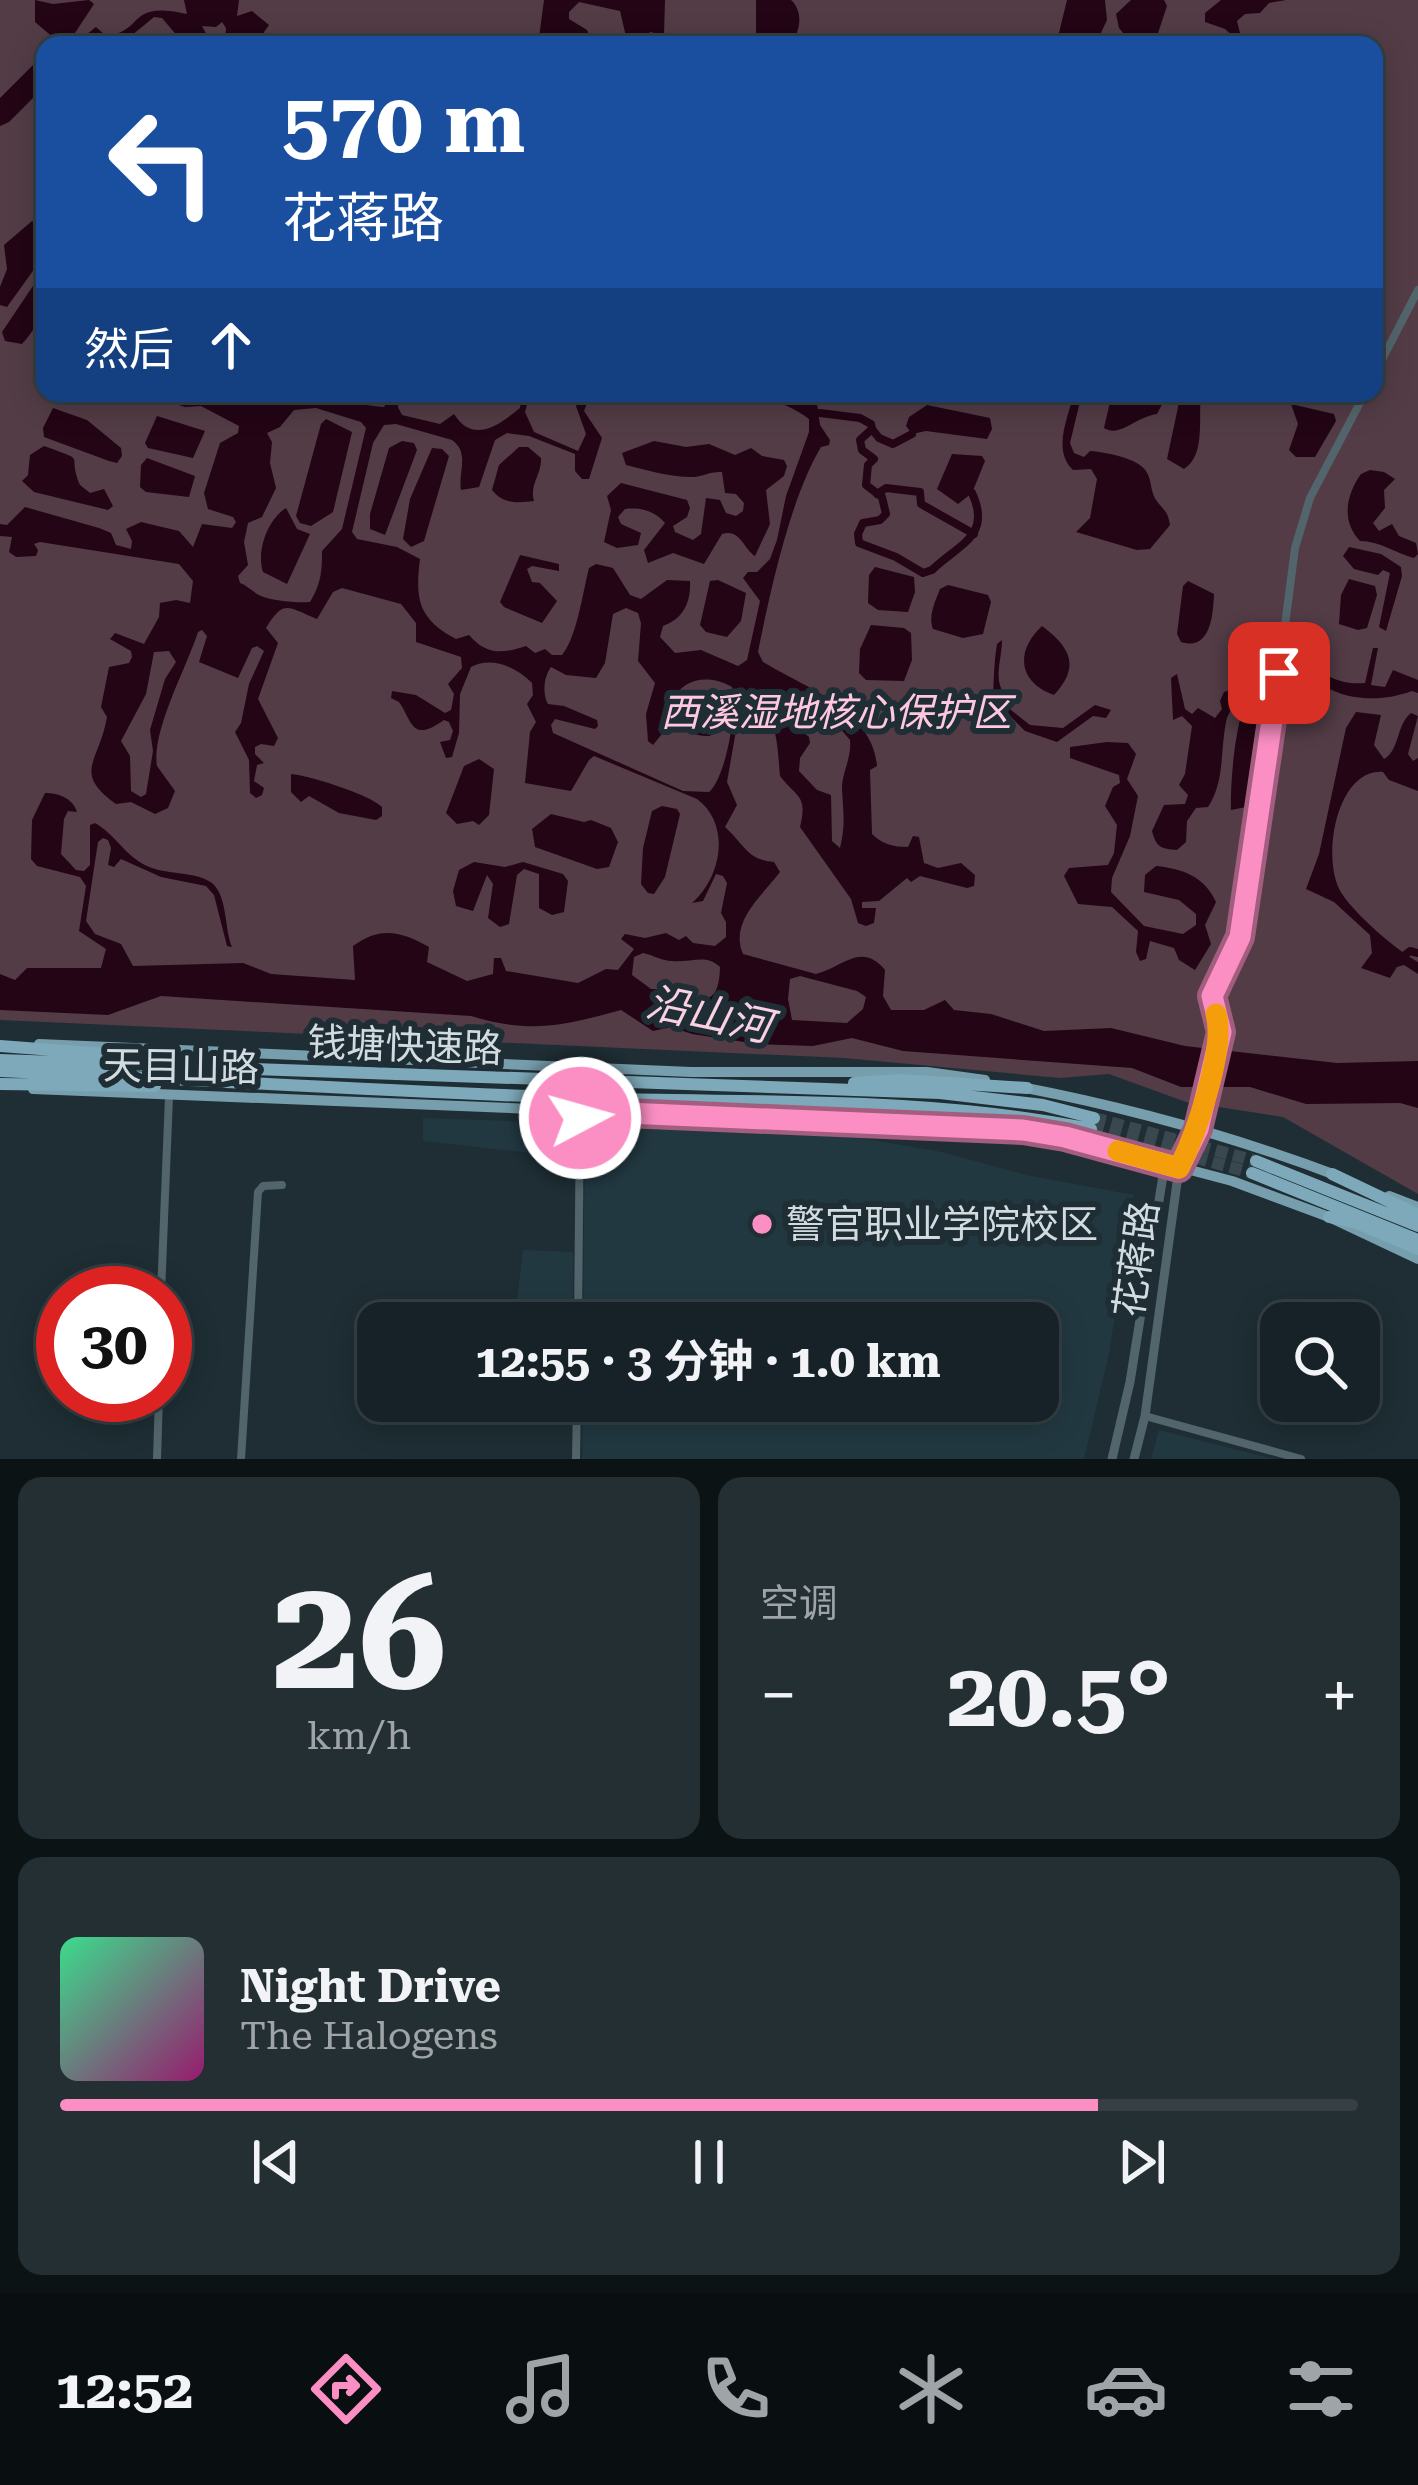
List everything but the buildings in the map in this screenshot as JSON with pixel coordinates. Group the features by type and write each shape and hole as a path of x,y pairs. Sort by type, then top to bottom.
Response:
{"highway":[{"path":"0,1044 263,1076"},
{"name":"钱塘快速路","path":"0,1060 263,1076 580,1098 915,1103 1092,1124 1043,1105 971,1096 784,1087 263,1076 0,1071"},
{"path":"0,1085 263,1076"},
{"path":"784,1087 901,1080 1027,1088"},
{"path":"765,1102 965,1119 1023,1130"},
{"path":"1418,1226 1254,1167 1418,1245"},
{"path":"1332,1174 1418,1211"},
{"path":"1329,1217 1418,1245"}],"main road":[{"name":"天目山路","path":"0,1044 118,1045 691,1072 927,1072 1027,1088 1198,1129 1332,1174"},
{"name":"天目山路","path":"0,1085 169,1097 303,1098 1023,1130 1232,1180 1329,1217 1418,1259"}],"street":[{"path":"1383,358 1418,290"},
{"path":"1198,1129 1221,1032 1212,996 1240,937 1294,548 1310,498 1360,402"},
{"path":"162,1266 169,1097"},
{"path":"578,1302 580,1111"},
{"name":"花蒋路","path":"1112,1459 1130,1382 1165,1163 1198,1129"},
{"name":"花蒋路","path":"1134,1459 1145,1417 1179,1168 1198,1129"},
{"path":"241,1459 257,1192 263,1186 282,1185"},
{"path":"1145,1417 1301,1459"},
{"path":"157,1459 158,1422"},
{"path":"576,1459 577,1422"}],"shaded area":[{"path":"423,1118 568,1123 567,1157 423,1141"},
{"path":"585,1122 860,1138 1134,1195 1109,1354 1084,1459 582,1459 583,1422 1059,1422 1059,1302 583,1302"},
{"path":"523,1250 573,1252 573,1302 517,1302"},
{"path":"1159,1430 1273,1459 1151,1459"}],"green space":[{"name":"西溪湿地核心保护区","path":"0,0 1418,0 1418,1194 1283,1117 1186,1102 1109,1074 1060,1078 844,1058 0,1020"}],"water":[{"path":"35,0 53,4 89,0 94,4 73,36 51,36 35,22"},
{"path":"184,0 239,0 237,16 252,11 269,25 261,36 226,36 222,22 216,27 202,26 207,36 177,36 162,18 154,17 131,36 106,36 127,28 145,13 187,14"},
{"path":"544,0 665,0 664,35 626,36 620,11 579,2 569,19 590,36 539,36"},
{"path":"756,0 791,0 798,10 796,36 756,33"},
{"path":"1067,0 1105,0 1107,20 1099,36 1058,36"},
{"path":"1131,0 1164,0 1167,6 1154,36 1126,36 1116,14"},
{"path":"1221,0 1286,0 1269,3 1260,13 1245,14 1237,21 1240,33 1246,36 1233,36 1205,22 1205,13"},
{"path":"96,27 106,36 85,36"},
{"path":"36,62 36,95 0,126 0,98"},
{"path":"32,221 36,224 36,267 7,307 0,305 7,269 4,245"},
{"path":"36,281 34,329 22,344 5,341 2,332"},
{"name":"沿山河","path":"170,402 350,402 384,407 387,402 399,402 402,415 440,424 454,414 477,430 503,421 521,402 528,402 525,412 534,432 578,451 586,434 576,406 587,402 584,411 602,438 589,479 575,471 575,454 529,436 507,433 495,440 479,487 461,490 462,457 452,440 384,425 373,443 352,532 357,539 397,547 420,559 422,606 434,624 456,639 469,635 495,651 526,646 535,653 545,649 562,655 576,626 589,568 596,564 613,568 630,595 641,599 667,580 690,581 684,609 663,626 660,637 675,653 701,650 738,666 747,660 760,601 743,578 770,559 809,432 809,419 775,402 817,403 829,445 821,447 810,468 791,519 758,652 763,662 834,702 863,730 877,766 870,770 872,834 884,843 903,847 908,847 913,836 919,837 924,863 938,868 961,863 975,875 974,886 907,878 879,901 862,902 862,908 876,908 874,923 858,923 851,899 800,827 802,803 780,776 770,720 746,697 741,702 727,782 737,805 725,827 752,855 774,862 780,872 744,920 740,931 743,954 816,974 851,959 868,958 885,970 883,996 891,1010 924,1010 945,1000 954,1010 991,1014 1044,1031 1111,1028 1185,1046 1337,1063 1418,1061 1418,1108 1400,1103 1306,1104 1250,1087 1181,1087 1132,1068 903,1051 852,1038 813,1046 757,1044 671,1027 653,1031 621,1010 563,1024 529,1026 471,1016 161,996 108,1015 0,1010 0,974 15,980 27,968 101,968 106,949 79,931 86,886 80,877 37,866 31,859 32,820 45,793 64,797 77,812 68,811 64,819 61,854 76,870 84,871 90,865 90,825 95,823 147,866 198,877 217,889 232,947 227,946 214,895 206,886 161,877 121,859 114,867 108,865 108,840 98,842 86,921 95,934 121,944 133,966 243,963 271,974 355,980 353,946 372,935 391,933 429,947 427,962 467,981 493,974 494,958 501,958 506,971 578,983 606,969 618,970 634,949 621,939 625,934 645,938 666,933 715,946 726,937 721,913 727,883 723,876 716,874 703,901 692,903 710,879 718,851 715,822 697,799 594,756 571,791 525,783 530,732 536,722 527,704 533,695 532,683 495,663 471,667 460,694 459,733 452,757 446,758 440,742 450,740 449,722 419,730 391,698 392,691 416,695 445,713 451,710 454,694 448,684 462,668 461,657 416,642 416,623 401,604 342,588 333,592 317,619 287,608 266,628 278,643 258,699 278,738 274,746 255,747 264,763 257,765 254,781 264,788 262,795 256,798 250,793 249,760 235,732 264,651 252,648 238,678 199,662 207,636 202,630 159,736 157,766 175,791 168,808 155,814 131,802 116,804 103,793 95,783 92,766 107,717 101,707 109,667 129,663 132,657 131,651 110,639 115,633 144,644 159,617 160,603 190,603 193,581 179,564 40,542 34,544 36,556 16,557 9,552 12,537 0,536 0,524 7,525 25,507 99,528 111,533 116,545 131,549 126,529 141,522 179,531 193,547 202,524 232,528 233,517 208,509 204,493 220,443 238,433 239,426 201,406","holes":["316,408 361,422 366,428 342,529 322,551 317,589 310,602 283,601 262,596 240,583 238,576 248,565 244,542 248,523 262,517 276,488 267,433 280,427 294,410","626,608 638,613 638,661 655,683 646,714 648,741 653,745 666,729 710,736 716,729 709,710 677,710 673,701 683,687 706,679 732,687 729,742 721,772 709,792 683,791 553,733 555,719 598,726 597,720 548,704 545,685 551,667 566,675 596,678 605,663 613,614","169,651 176,662 165,679 150,730 153,751 146,794 141,797 131,791 130,756 121,741 146,694 154,652","797,698 833,720 850,740 842,782 840,848 832,841 831,795 817,790 799,771 800,758 810,743 787,718 790,699","643,953 668,961 709,960 720,967 718,984 713,994 698,999 651,989 632,975 634,957","800,976 857,991 866,997 863,1009 847,1023 792,1020 790,979"]},
{"path":"1072,402 1080,402 1070,443 1074,453 1120,457 1142,466 1148,474 1154,497 1170,525 1150,549 1137,550 1076,532 1090,518 1097,479 1091,469 1073,470 1067,462 1063,433"},
{"path":"1110,402 1163,402 1157,414 1116,430 1104,428"},
{"path":"1179,402 1200,402 1196,455 1184,469 1167,459"},
{"path":"1291,404 1334,414 1336,421 1315,457 1296,457 1289,450 1298,424"},
{"path":"927,405 990,418 992,429 987,439 926,431 912,434 906,426 909,417"},
{"path":"53,408 87,420 121,448 117,463 44,437 43,428"},
{"path":"157,416 205,431 193,458 148,448 145,443"},
{"path":"326,419 352,432 333,512 311,526 300,523 296,516"},
{"path":"402,441 414,443 417,450 385,535 370,529 370,514 389,448"},
{"path":"654,441 686,447 709,444 735,455 751,448 762,456 784,460 784,476 766,490 770,524 755,556 728,533 722,534 704,564 673,553 648,563 644,550 665,523 637,509 625,509 618,517 621,524 641,533 638,545 617,548 604,542 611,510 607,496 621,483 687,500 687,517 673,526 675,532 693,540 701,534 706,498 720,500 726,513 736,516 743,511 744,503 736,494 725,493 722,472 683,477 626,465 622,453"},
{"path":"44,446 72,457 80,485 90,493 104,489 113,506 108,510 34,492 22,481 28,475 30,455"},
{"path":"519,447 528,447 541,458 534,501 511,502 492,490 499,465"},
{"path":"432,448 449,456 424,541 411,547 403,539 410,499"},
{"path":"952,454 982,456 985,461 972,493 958,504 937,489"},
{"path":"147,458 195,476 189,497 146,492 140,487 141,465"},
{"path":"1370,470 1395,479 1384,490 1385,508 1373,523 1379,531 1392,524 1399,536 1416,543 1414,558 1360,541 1350,525 1349,499 1361,474"},
{"path":"286,508 297,529 310,534 287,584 263,572 261,555 269,528"},
{"path":"1349,547 1381,554 1401,567 1386,631 1379,627 1390,573 1354,569 1343,556"},
{"path":"520,555 559,564 559,571 527,569 532,582 540,583 557,601 542,623 500,602"},
{"path":"875,567 914,577 908,612 878,610 868,603 869,575"},
{"path":"1349,579 1375,586 1377,595 1367,628 1339,624 1341,595"},
{"path":"710,581 746,593 741,621 727,637 706,632 700,625"},
{"path":"1188,581 1214,594 1208,630 1191,643 1181,642 1177,634 1183,586"},
{"path":"948,585 988,595 991,602 983,634 963,638 933,629 934,604 940,589"},
{"path":"871,625 911,633 912,660 904,681 866,680 859,673 860,649"},
{"path":"1042,626 1069,658 1067,675 1054,695 1033,682 1024,665 1027,646"},
{"path":"1002,640 1001,687 1011,700 1011,710 1030,725 1063,728 1095,705 1111,710 1106,718 1093,716 1057,742 1025,731 1003,709 997,716 992,713 997,644"},
{"path":"1373,648 1378,648 1371,685 1385,687 1393,670 1418,680 1418,693 1379,698 1345,695 1288,665 1295,659 1337,680 1365,683"},
{"path":"1177,674 1185,709 1192,714 1198,708 1215,718 1222,709 1224,692 1234,689 1238,696 1227,719 1213,797 1208,807 1196,808 1187,821 1186,842 1177,850 1160,846 1152,831 1164,805 1185,804 1188,795 1179,785 1192,726 1182,716 1173,720 1171,678"},
{"path":"1258,680 1258,735 1246,807 1231,810 1240,722"},
{"path":"1356,712 1381,715 1374,745 1384,759 1393,750 1406,718 1411,713 1418,716 1408,754 1413,761 1418,758 1418,791 1389,780 1383,772 1367,775 1354,785 1337,819 1333,860 1342,894 1377,931 1418,962 1418,974 1404,965 1390,978 1361,968 1372,953 1370,935 1334,902 1306,889 1319,854 1346,728"},
{"path":"1128,743 1136,754 1127,779 1138,796 1111,892 1144,926 1183,934 1196,925 1196,914 1179,900 1144,892 1145,875 1156,866 1166,867 1192,875 1205,886 1216,902 1205,925 1211,944 1195,970 1179,960 1174,948 1150,941 1146,959 1140,961 1138,931 1112,907 1078,904 1064,876 1069,868 1108,865 1114,853 1117,825 1105,806 1113,787 1120,783 1119,775 1070,758 1070,747"},
{"path":"479,759 494,769 489,815 479,825 473,821 457,824 446,813 464,766"},
{"path":"291,774 366,797 382,807 382,816 376,820 339,813 309,796 301,802 291,792"},
{"path":"662,806 680,814 665,877 654,894 641,884 643,848 652,811"},
{"path":"551,814 611,828 618,842 609,867 597,869 535,847 532,829"},
{"path":"474,862 505,867 523,862 563,874 568,881 564,912 552,915 539,908 539,874 524,869 517,875 509,924 500,927 488,918 493,884 487,875 473,911 456,906 453,891 459,870"}],"waterway":[{"path":"820,413 871,424 872,429 860,440 862,450 874,459 868,465 866,485 882,497 886,514 863,523 859,543 923,573 932,570 975,529 978,520 972,493"},
{"path":"872,429 893,444 912,434"},
{"path":"877,494 886,488 920,492 921,504 974,534"},
{"path":"1405,955 1418,953"}],"tunnel":[{"path":"1094,1118 1256,1161"},
{"path":"1091,1129 1252,1173"}],"slow traffic":[{"path":"1118,1151 1179,1168 1198,1129 1221,1032 1216,1014"}],"place":[{"name":"警官职业学院校区","path":"762,1224"}],"route":[{"path":"580,1118 580,1111 1023,1130 1179,1168 1198,1129 1221,1032 1212,996 1240,937 1279,673"}]}
